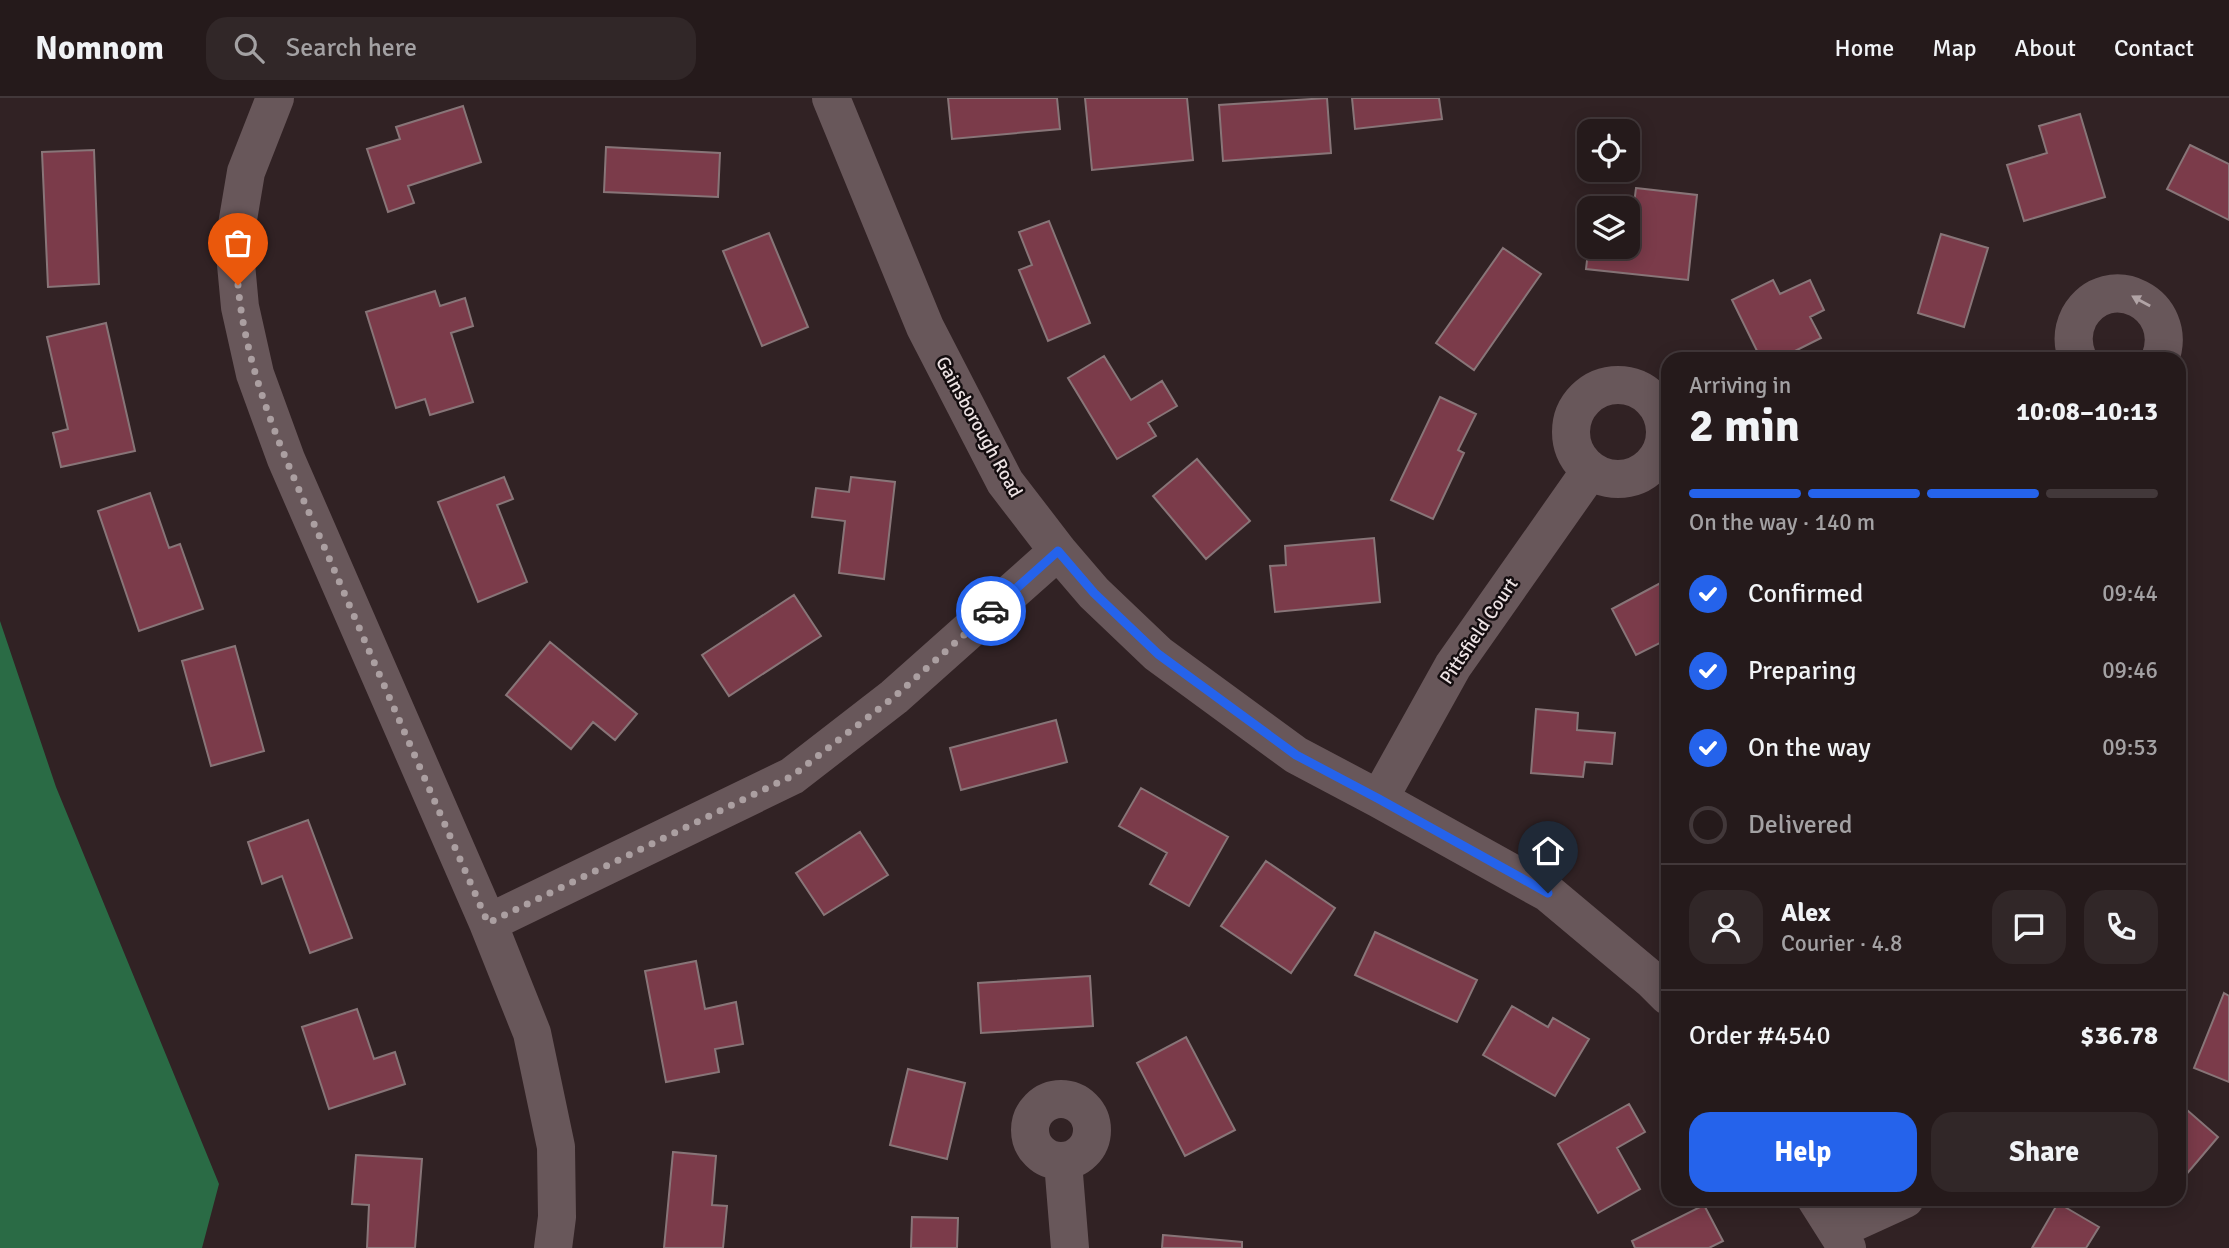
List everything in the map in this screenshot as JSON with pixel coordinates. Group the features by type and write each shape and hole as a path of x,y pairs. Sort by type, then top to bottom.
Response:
{"street":[{"path":"275,98 246,172 234,243 240,307 255,374 286,459 488,923 532,1033 556,1147 557,1217 553,1248"},
{"name":"Gainsborough Road","path":"831,98 925,327 1005,482 1094,593 1158,654 1296,755 1548,893 1661,989"},
{"path":"2075,352 2073,335 2084,309 2095,300 2123,293 2149,305 2158,316 2164,329 2162,352"},
{"name":"Pittsfield Court","path":"1379,799 1453,666 1590,471"},
{"path":"488,923 792,776 894,697 1058,551"},
{"path":"1063,1162 1070,1248"},
{"path":"1821,1206 1842,1239 1894,1206"}],"green space":[{"path":"0,621 56,787 219,1184 202,1248 0,1248"}],"building":[{"path":"948,98 1057,98 1060,129 952,139"},
{"path":"1085,98 1187,98 1193,160 1092,170"},
{"path":"1327,98 1331,153 1223,161 1219,105"},
{"path":"1352,98 1439,98 1442,119 1355,129"},
{"path":"463,106 481,162 408,186 414,203 388,212 367,149 400,139 396,127"},
{"path":"2080,114 2105,197 2024,221 2007,165 2047,153 2039,126"},
{"path":"2190,145 2229,164 2229,220 2167,189"},
{"path":"606,147 720,153 718,197 604,192"},
{"path":"94,150 99,284 48,287 42,152"},
{"path":"1636,188 1697,195 1688,280 1586,269 1587,259 1640,259 1640,196 1635,196"},
{"path":"1049,221 1090,323 1048,341 1019,270 1032,265 1019,232"},
{"path":"769,233 808,327 762,346 723,251"},
{"path":"1941,234 1988,248 1964,327 1918,313"},
{"path":"1503,248 1541,274 1474,370 1436,343"},
{"path":"1773,280 1780,294 1810,280 1824,310 1810,317 1821,338 1793,352 1758,352 1732,300"},
{"path":"435,291 440,306 465,298 473,326 451,333 473,402 430,415 425,399 396,408 366,312"},
{"path":"106,323 135,451 61,467 53,433 68,429 47,337"},
{"path":"1104,356 1131,400 1162,381 1177,406 1148,423 1156,436 1117,459 1068,378"},
{"path":"1440,397 1476,414 1458,450 1464,453 1433,519 1391,500"},
{"path":"1197,459 1250,521 1206,559 1153,496"},
{"path":"504,477 513,499 497,505 527,582 478,602 438,502"},
{"path":"851,477 895,482 884,579 839,573 845,521 812,517 816,488 849,492"},
{"path":"150,493 169,548 180,544 203,609 139,631 98,511"},
{"path":"1374,538 1380,602 1275,612 1270,566 1286,565 1285,546"},
{"path":"1661,583 1661,642 1636,655 1612,609"},
{"path":"794,595 821,636 729,696 702,655"},
{"path":"550,642 637,714 615,740 593,722 571,749 506,695"},
{"path":"235,646 264,751 211,766 182,661"},
{"path":"1536,709 1578,713 1577,730 1615,733 1612,764 1585,762 1583,777 1531,773"},
{"path":"1056,720 1067,762 961,790 950,748"},
{"path":"1141,788 1228,837 1189,906 1150,884 1167,853 1119,826"},
{"path":"308,820 352,938 310,953 282,876 262,884 248,842"},
{"path":"860,832 888,875 824,915 796,873"},
{"path":"1266,861 1335,908 1291,973 1221,926"},
{"path":"1375,932 1477,980 1457,1022 1355,975"},
{"path":"696,961 705,1009 736,1002 743,1044 715,1049 719,1072 666,1082 645,971"},
{"path":"1090,976 1093,1026 981,1033 978,983"},
{"path":"2224,993 2229,996 2229,1082 2194,1068"},
{"path":"1512,1006 1548,1027 1553,1018 1589,1039 1555,1096 1483,1055"},
{"path":"357,1009 374,1059 395,1052 405,1084 329,1109 302,1027"},
{"path":"1186,1037 1235,1130 1185,1156 1137,1063"},
{"path":"908,1069 965,1083 947,1159 890,1145"},
{"path":"1629,1104 1645,1132 1617,1148 1640,1189 1598,1213 1558,1144"},
{"path":"2186,1109 2218,1137 2186,1175"},
{"path":"673,1152 716,1156 712,1205 727,1206 723,1248 664,1248"},
{"path":"356,1155 422,1159 415,1248 367,1248 369,1205 352,1204"},
{"path":"1705,1206 1723,1241 1709,1248 1635,1248 1632,1241"},
{"path":"2056,1206 2063,1206 2099,1227 2086,1248 2032,1248"},
{"path":"912,1217 958,1218 957,1248 911,1248"},
{"path":"1163,1235 1242,1242 1242,1248 1162,1248"}],"way so far":[{"path":"238,285 240,307 255,374 286,459 488,923 792,776 894,697 991,611"}],"route":[{"path":"991,611 1058,551 1094,593 1158,654 1296,755 1548,893"}]}
